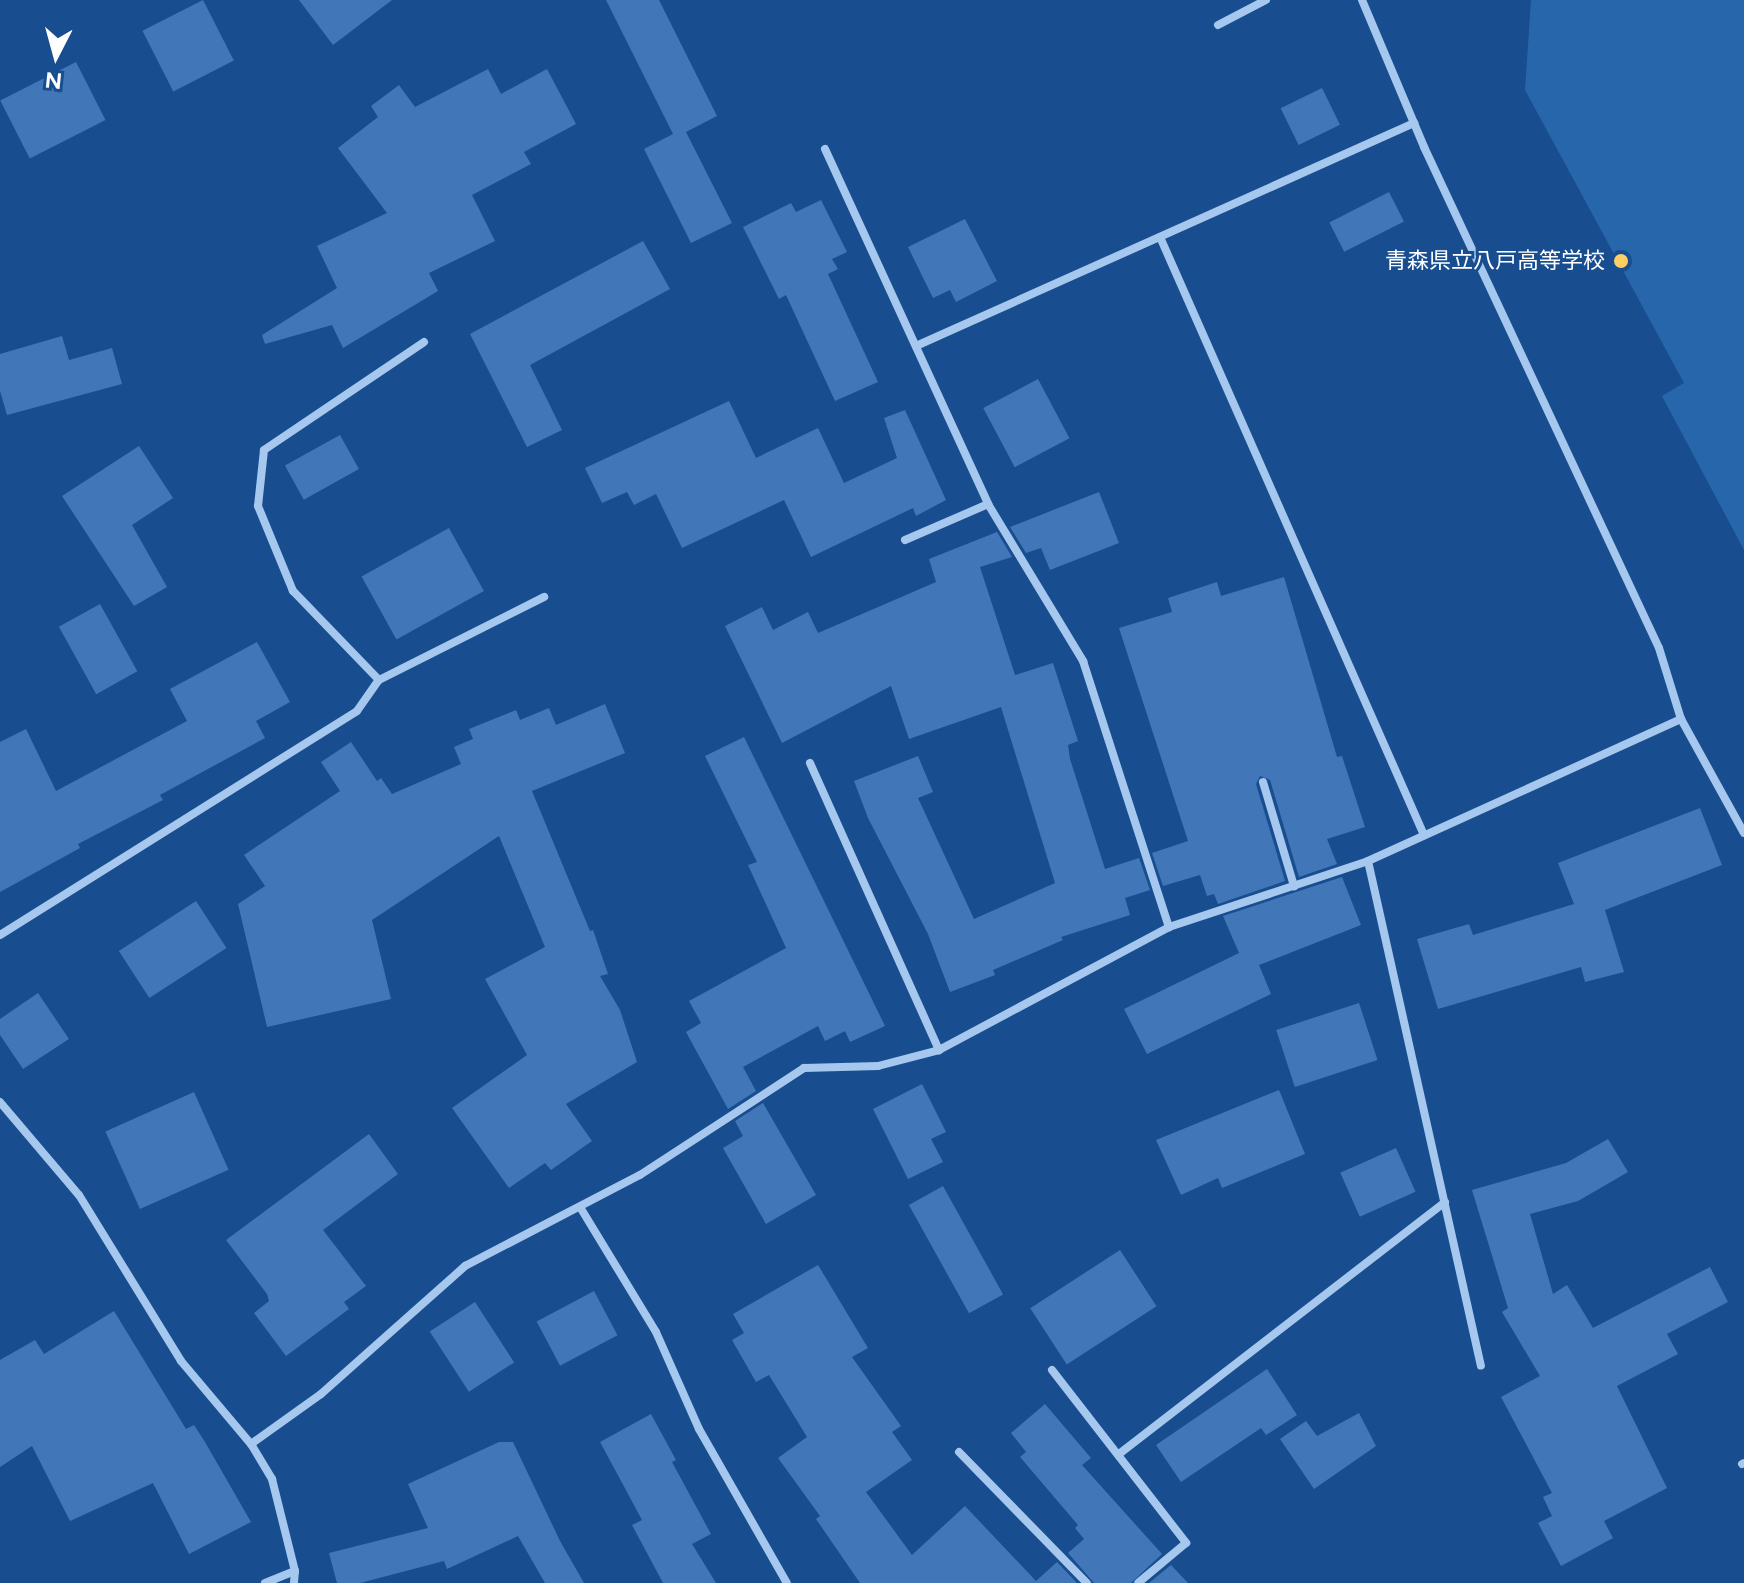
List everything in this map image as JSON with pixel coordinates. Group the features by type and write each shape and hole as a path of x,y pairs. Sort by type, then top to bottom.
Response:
{"street":[{"path":"1218,25 1266,0"},
{"path":"1363,0 1414,123 1659,648 1681,719 1744,833"},
{"path":"916,346 1414,123"},
{"path":"825,149 988,504 1083,661 1169,927"},
{"path":"1160,237 1424,835"},
{"path":"379,680 293,591 258,506 264,450 424,342"},
{"path":"905,540 988,504"},
{"path":"0,935 357,711 379,680 544,597"},
{"path":"251,1444 321,1394 465,1266 640,1175 804,1068 878,1066 939,1050 1169,927 1368,861 1681,719"},
{"path":"810,763 939,1050"},
{"path":"1263,782 1294,886"},
{"path":"1368,861 1481,1366"},
{"path":"0,1102 79,1195 181,1361 251,1444 272,1479 295,1571 294,1583"},
{"path":"1119,1454 1445,1202"},
{"path":"580,1207 656,1332 699,1429 787,1583"},
{"path":"1052,1370 1186,1543 1138,1583"},
{"path":"959,1452 1087,1583"},
{"path":"265,1583 295,1571"}],"shaded area":[{"path":"1531,0 1744,0 1744,550 1662,396 1684,383 1525,90"}],"building":[{"path":"203,0 234,61 173,91 142,31"},
{"path":"299,0 392,0 333,45"},
{"path":"606,0 659,0 717,116 686,132 732,223 691,243 644,149 673,134"},
{"path":"76,62 106,120 30,159 0,101"},
{"path":"488,69 501,94 547,69 576,124 524,152 531,164 472,195 495,241 429,273 438,291 343,348 332,325 265,344 262,335 337,288 317,246 387,213 338,148 378,117 371,106 399,85 415,107"},
{"path":"1322,88 1340,125 1299,145 1281,108"},
{"path":"1389,192 1404,221 1344,252 1329,222"},
{"path":"821,200 847,252 832,259 838,269 828,274 878,382 835,401 786,295 779,299 743,227 791,203 796,212"},
{"path":"965,219 997,281 956,302 950,290 933,298 908,247"},
{"path":"643,241 670,289 530,365 562,430 527,447 470,334"},
{"path":"62,336 69,360 112,348 122,384 7,415 0,391 0,354"},
{"path":"1038,379 1069,438 1015,467 983,408"},
{"path":"729,401 756,458 818,428 844,483 897,458 884,418 905,410 946,500 916,516 913,508 811,557 784,500 682,548 656,494 634,505 627,492 602,503 585,468"},
{"path":"340,435 359,469 304,500 285,466"},
{"path":"139,446 173,498 132,525 167,587 134,606 62,496"},
{"path":"1099,492 1119,543 1050,570 1041,548 1026,553 1010,527"},
{"path":"449,528 484,591 396,639 362,576"},
{"path":"997,532 1012,557 980,567 1015,675 1053,663 1078,741 1068,745 1070,759 1105,869 1139,858 1150,890 1125,898 1130,915 1061,937 1063,940 993,970 995,975 950,992 928,934 868,818 854,781 918,756 933,792 918,798 974,919 1055,883 1001,707 909,739 891,686 782,743 725,626 762,607 773,630 808,612 818,633 936,582 929,559"},
{"path":"1284,577 1337,757 1342,756 1365,827 1327,839 1337,864 1299,877 1270,780 1260,776 1256,784 1285,881 1218,904 1214,894 1207,896 1200,875 1163,886 1152,853 1188,841 1119,628 1172,612 1168,598 1217,582 1221,596"},
{"path":"100,604 137,671 96,694 59,627"},
{"path":"257,642 290,702 256,721 265,738 160,795 163,800 78,844 80,848 0,892 0,742 26,729 56,791 187,721 170,689"},
{"path":"605,704 625,753 532,791 590,931 593,930 608,974 600,976 620,1010 637,1062 566,1104 592,1141 551,1170 545,1163 509,1188 452,1108 527,1055 485,979 545,947 499,836 372,920 391,999 267,1027 238,904 265,886 244,855 340,791 321,762 351,742 377,781 381,778 392,794 461,764 454,747 473,739 469,729 516,710 520,720 549,708 556,725"},
{"path":"744,737 885,1026 850,1042 845,1031 825,1041 818,1026 743,1067 756,1091 728,1109 686,1032 701,1023 689,1001 786,948 748,865 757,862 705,756"},
{"path":"1700,808 1722,865 1605,910 1624,972 1585,982 1581,967 1438,1009 1417,939 1469,924 1473,935 1574,904 1558,863"},
{"path":"1342,877 1361,925 1259,965 1271,994 1147,1054 1124,1009 1239,953 1223,916"},
{"path":"196,901 226,948 149,998 119,951"},
{"path":"38,993 69,1039 23,1069 0,1035 0,1019"},
{"path":"1359,1003 1378,1060 1295,1087 1276,1030"},
{"path":"922,1084 946,1132 931,1139 943,1162 908,1179 873,1109"},
{"path":"1279,1090 1305,1154 1222,1188 1218,1178 1181,1195 1156,1140"},
{"path":"194,1092 229,1170 140,1209 105,1131"},
{"path":"763,1103 816,1195 766,1224 723,1148 743,1136 735,1121"},
{"path":"369,1134 398,1174 323,1230 366,1286 344,1302 349,1309 286,1356 254,1313 269,1301 267,1294 226,1240"},
{"path":"1608,1139 1628,1172 1578,1201 1530,1214 1553,1294 1567,1285 1593,1328 1710,1267 1728,1302 1667,1334 1678,1354 1617,1386 1667,1488 1604,1521 1613,1538 1561,1566 1538,1523 1552,1516 1543,1497 1552,1493 1501,1397 1540,1376 1502,1312 1508,1308 1472,1190 1566,1163"},
{"path":"1396,1148 1416,1192 1360,1217 1340,1173"},
{"path":"943,1186 1003,1294 969,1313 909,1205"},
{"path":"1120,1250 1156,1306 1067,1364 1030,1308"},
{"path":"818,1265 868,1348 852,1357 901,1426 892,1432 912,1460 866,1492 912,1555 965,1506 1036,1581 1057,1562 1077,1583 860,1583 816,1519 820,1516 778,1458 807,1437 769,1375 756,1382 732,1340 744,1333 733,1314"},
{"path":"594,1291 617,1335 560,1366 537,1322"},
{"path":"475,1302 514,1362 469,1392 430,1331"},
{"path":"114,1311 186,1429 194,1425 251,1522 189,1554 153,1483 70,1521 32,1446 0,1467 0,1360 35,1340 44,1354"},
{"path":"1267,1369 1297,1415 1266,1435 1261,1428 1181,1482 1156,1445"},
{"path":"1045,1404 1091,1458 1082,1465 1162,1554 1131,1583 1094,1583 1068,1553 1084,1539 1075,1528 1078,1525 1020,1457 1026,1452 1011,1433"},
{"path":"1359,1413 1376,1446 1314,1489 1280,1439 1306,1421 1317,1436"},
{"path":"651,1414 676,1460 672,1462 711,1534 692,1544 716,1583 663,1583 632,1525 642,1520 600,1442"},
{"path":"499,1442 513,1442 560,1541 584,1583 545,1583 518,1536 447,1569 444,1561 360,1583 337,1583 329,1553 428,1528 408,1484"},
{"path":"1171,1565 1188,1583 1149,1583"}],"place":[{"name":"青森県立八戸高等学校","path":"1621,261"}]}
